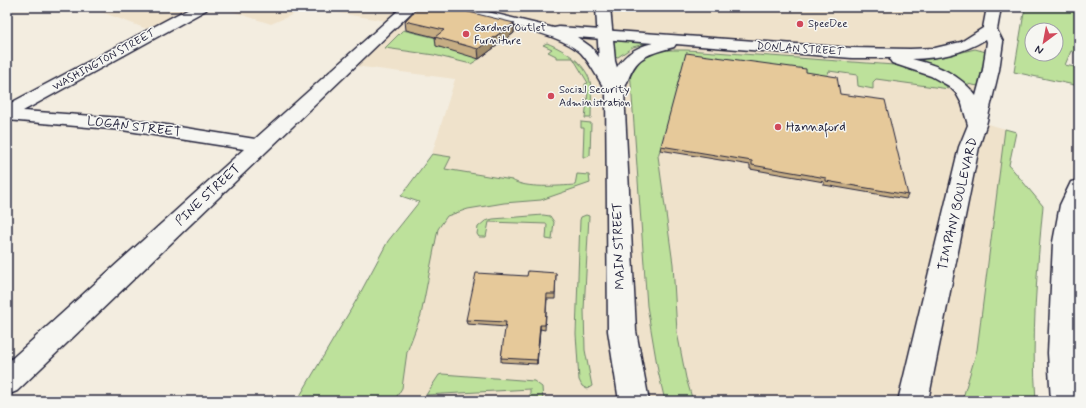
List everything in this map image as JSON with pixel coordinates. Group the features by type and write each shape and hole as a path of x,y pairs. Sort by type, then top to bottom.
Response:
{"main road":[{"name":"WASHINGTON STREET","path":"7,114 201,7"},
{"name":"PINE STREET","path":"7,382 410,7"},
{"path":"450,7 546,30 574,41 586,50 594,59 615,91"},
{"name":"MAIN STREET","path":"603,7 607,61 615,91 622,331 634,401"},
{"name":"TIMPANY BOULEVARD","path":"913,401 969,148 977,125 991,70 994,42 990,30 994,7"},
{"path":"546,30 605,34"},
{"name":"DONLAN STREET","path":"605,34 852,53 910,54 942,51 966,45 990,30"},
{"path":"615,91 625,65 643,50 677,43 706,42"},
{"path":"852,53 910,63 935,71 953,81 968,98 977,125"},
{"name":"LOGAN STREET","path":"7,114 122,124 260,146"},
{"path":"1066,401 1062,353 1065,242 1071,205 1079,186"}],"shaded area":[{"path":"88,7 201,7 155,32"},
{"path":"218,7 994,7 978,121 1016,132 1009,165 1000,401 297,401 357,299 388,241 419,202 401,196 432,154 455,79 347,65 393,22 308,8 271,24"}],"green space":[{"path":"1025,7 1079,7 1079,53 1071,51 1065,65 1079,68 1079,86 1014,72"},
{"path":"403,30 445,40 479,59 471,64 434,55 385,48"},
{"path":"612,38 652,42 633,47 618,57 614,56"},
{"path":"547,43 562,50 573,58 556,58 556,56 548,52 552,49 543,45"},
{"path":"975,49 986,52 978,86 967,84 942,69 917,61 915,57 946,56"},
{"path":"664,50 687,50 894,65 916,70 931,76 949,89 876,79 873,82 873,89 858,86 857,75 829,71 826,79 660,150 658,156 673,264 677,332 686,378 693,401 665,401 658,371 647,306 630,69 639,57"},
{"path":"573,59 586,72 589,79 591,87 591,118 585,118 588,92 585,91 585,84 588,83"},
{"path":"581,122 591,123 590,155 587,157 583,157 584,128 581,128"},
{"path":"1005,129 1016,132 1009,165 1043,206 1034,328 1036,401 962,401 977,350"},
{"path":"432,154 451,157 445,169 512,180 525,185 575,185 577,174 589,175 590,183 541,200 504,203 468,209 447,216 438,229 421,315 407,352 402,388 394,401 297,401 357,299 388,241 419,202 401,196"},
{"path":"543,215 550,216 554,222 552,240 546,239 547,224 489,222 486,237 479,237 477,234 478,227 485,221"},
{"path":"586,215 589,216 584,310 585,350 592,386 587,389 582,386 579,380 576,334 580,220 581,217"},
{"path":"439,375 534,381 542,387 543,401 530,401 530,389 426,395"}],"building":[{"name":"Gardner Outlet Furniture","path":"418,7 448,7 514,23 478,49 435,37 444,30 405,21"},
{"name":"Hannaford","path":"686,53 806,69 806,72 837,77 840,94 885,100 908,195 826,181 826,178 752,165 752,161 661,146"},
{"path":"528,271 556,273 555,294 547,294 545,325 540,325 537,360 501,358 506,322 466,320 476,273 527,276"}],"place":[{"name":"SpeeDee","path":"800,24"},
{"name":"Gardner Outlet Furniture","path":"466,34"},
{"name":"Social Security Administration","path":"551,96"},
{"name":"Hannaford","path":"778,127"}]}
